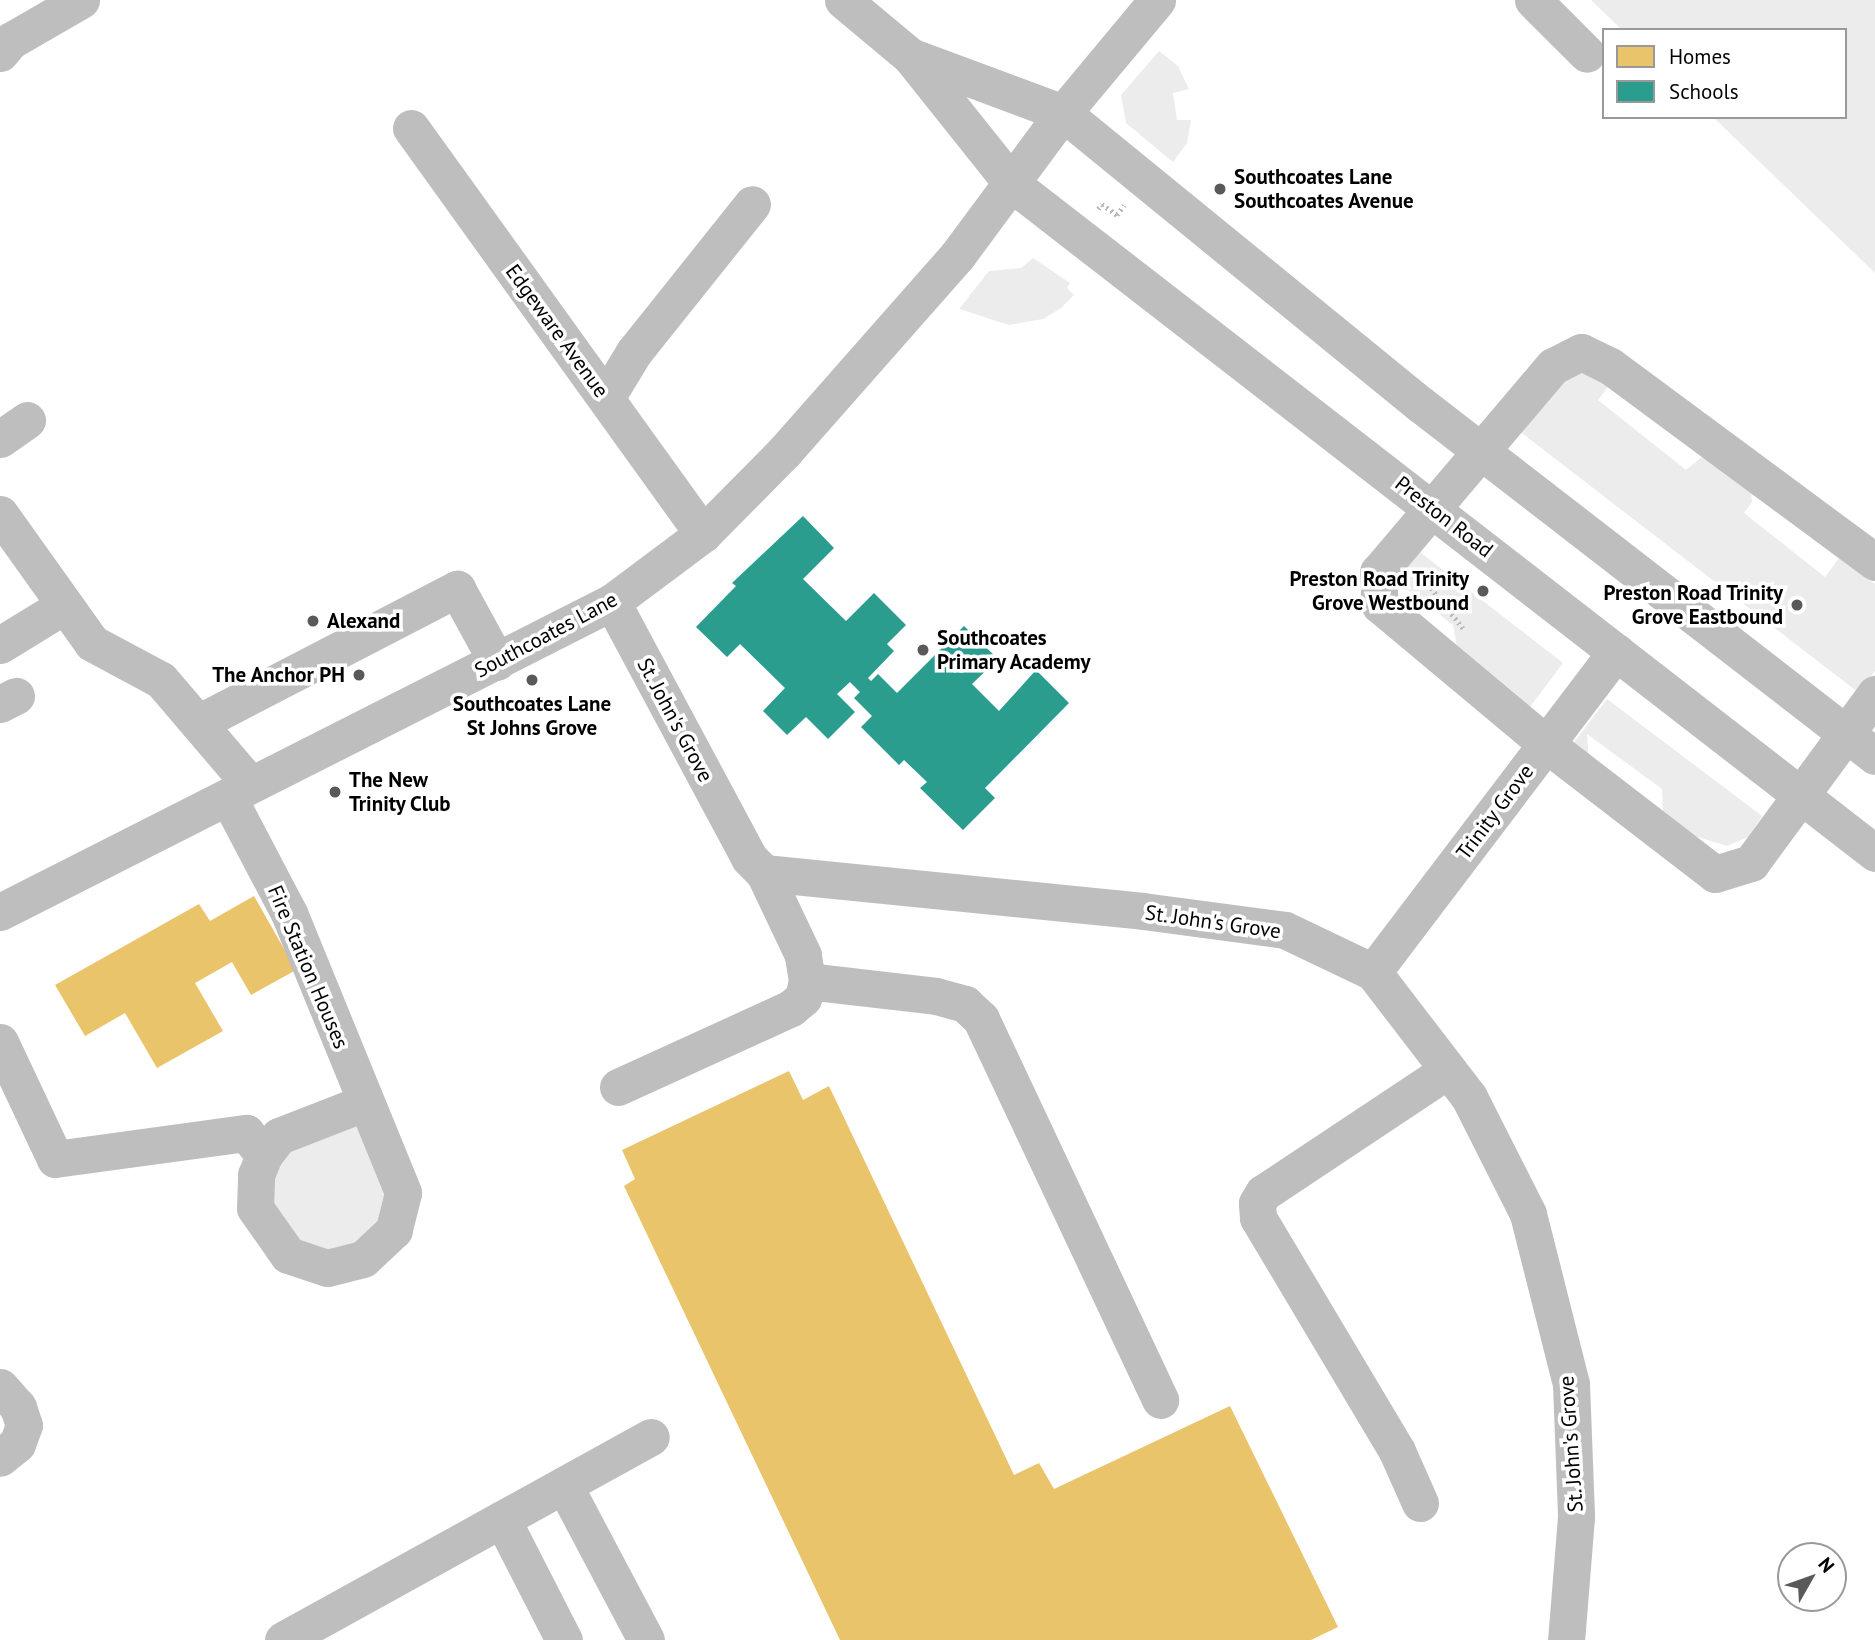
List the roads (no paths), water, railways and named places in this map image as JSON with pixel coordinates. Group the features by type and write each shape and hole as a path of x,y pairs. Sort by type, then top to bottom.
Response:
{"street":[{"path":"0,53 10,41 80,0"},
{"path":"843,0 910,56 1012,184"},
{"name":"Southcoates Lane","path":"0,912 238,790 375,726 612,602 703,534 785,451 939,277 1012,184 1063,113 1157,0"},
{"path":"1533,0 1587,54"},
{"path":"910,56 1063,113 1482,450 1875,756"},
{"name":"Edgeware Avenue","path":"411,128 703,534"},
{"name":"Preston Road","path":"1012,184 1875,853"},
{"path":"606,398 635,352 752,204"},
{"path":"1875,562 1610,366 1581,352 1553,366 1378,572 1380,605 1546,744 1715,874 1751,863 1803,797 1845,733 1875,694"},
{"name":"Fire Station Houses","path":"0,514 92,643 161,680 198,723 238,790 403,1193 394,1230 363,1259 327,1268 288,1255 255,1208 256,1175 264,1155"},
{"path":"198,723 457,589 497,662"},
{"name":"St. John's Grove","path":"612,602 749,858 764,873 1285,930 1373,972 1469,1097 1528,1214 1571,1384 1576,1517 1566,1640"},
{"path":"0,645 65,605"},
{"name":"Trinity Grove","path":"1373,972 1616,652"},
{"path":"618,1087 791,1008 803,998 807,981 803,955 764,873"},
{"path":"807,981 936,996 965,1004 981,1019 1160,1400"},
{"path":"0,1042 55,1159 246,1133 264,1155 279,1136 364,1103"},
{"path":"1420,1503 1397,1451 1258,1218 1257,1203 1262,1193 1448,1070"},
{"path":"0,1387 18,1407 24,1425 18,1444 0,1458"},
{"path":"283,1640 651,1437"},
{"path":"564,1485 646,1640"},
{"path":"502,1519 564,1640"}],"place":[{"name":"Southcoates Lane Southcoates Avenue","path":"1220,189"},
{"name":"Preston Road Trinity Grove Westbound","path":"1483,591"},
{"name":"Preston Road Trinity Grove Eastbound","path":"1797,605"},
{"name":"Alexand","path":"313,621"},
{"name":"Southcoates Primary Academy","path":"923,650"},
{"name":"The Anchor PH","path":"359,675"},
{"name":"Southcoates Lane St Johns Grove","path":"532,680"},
{"name":"The New Trinity Club","path":"335,792"}]}
